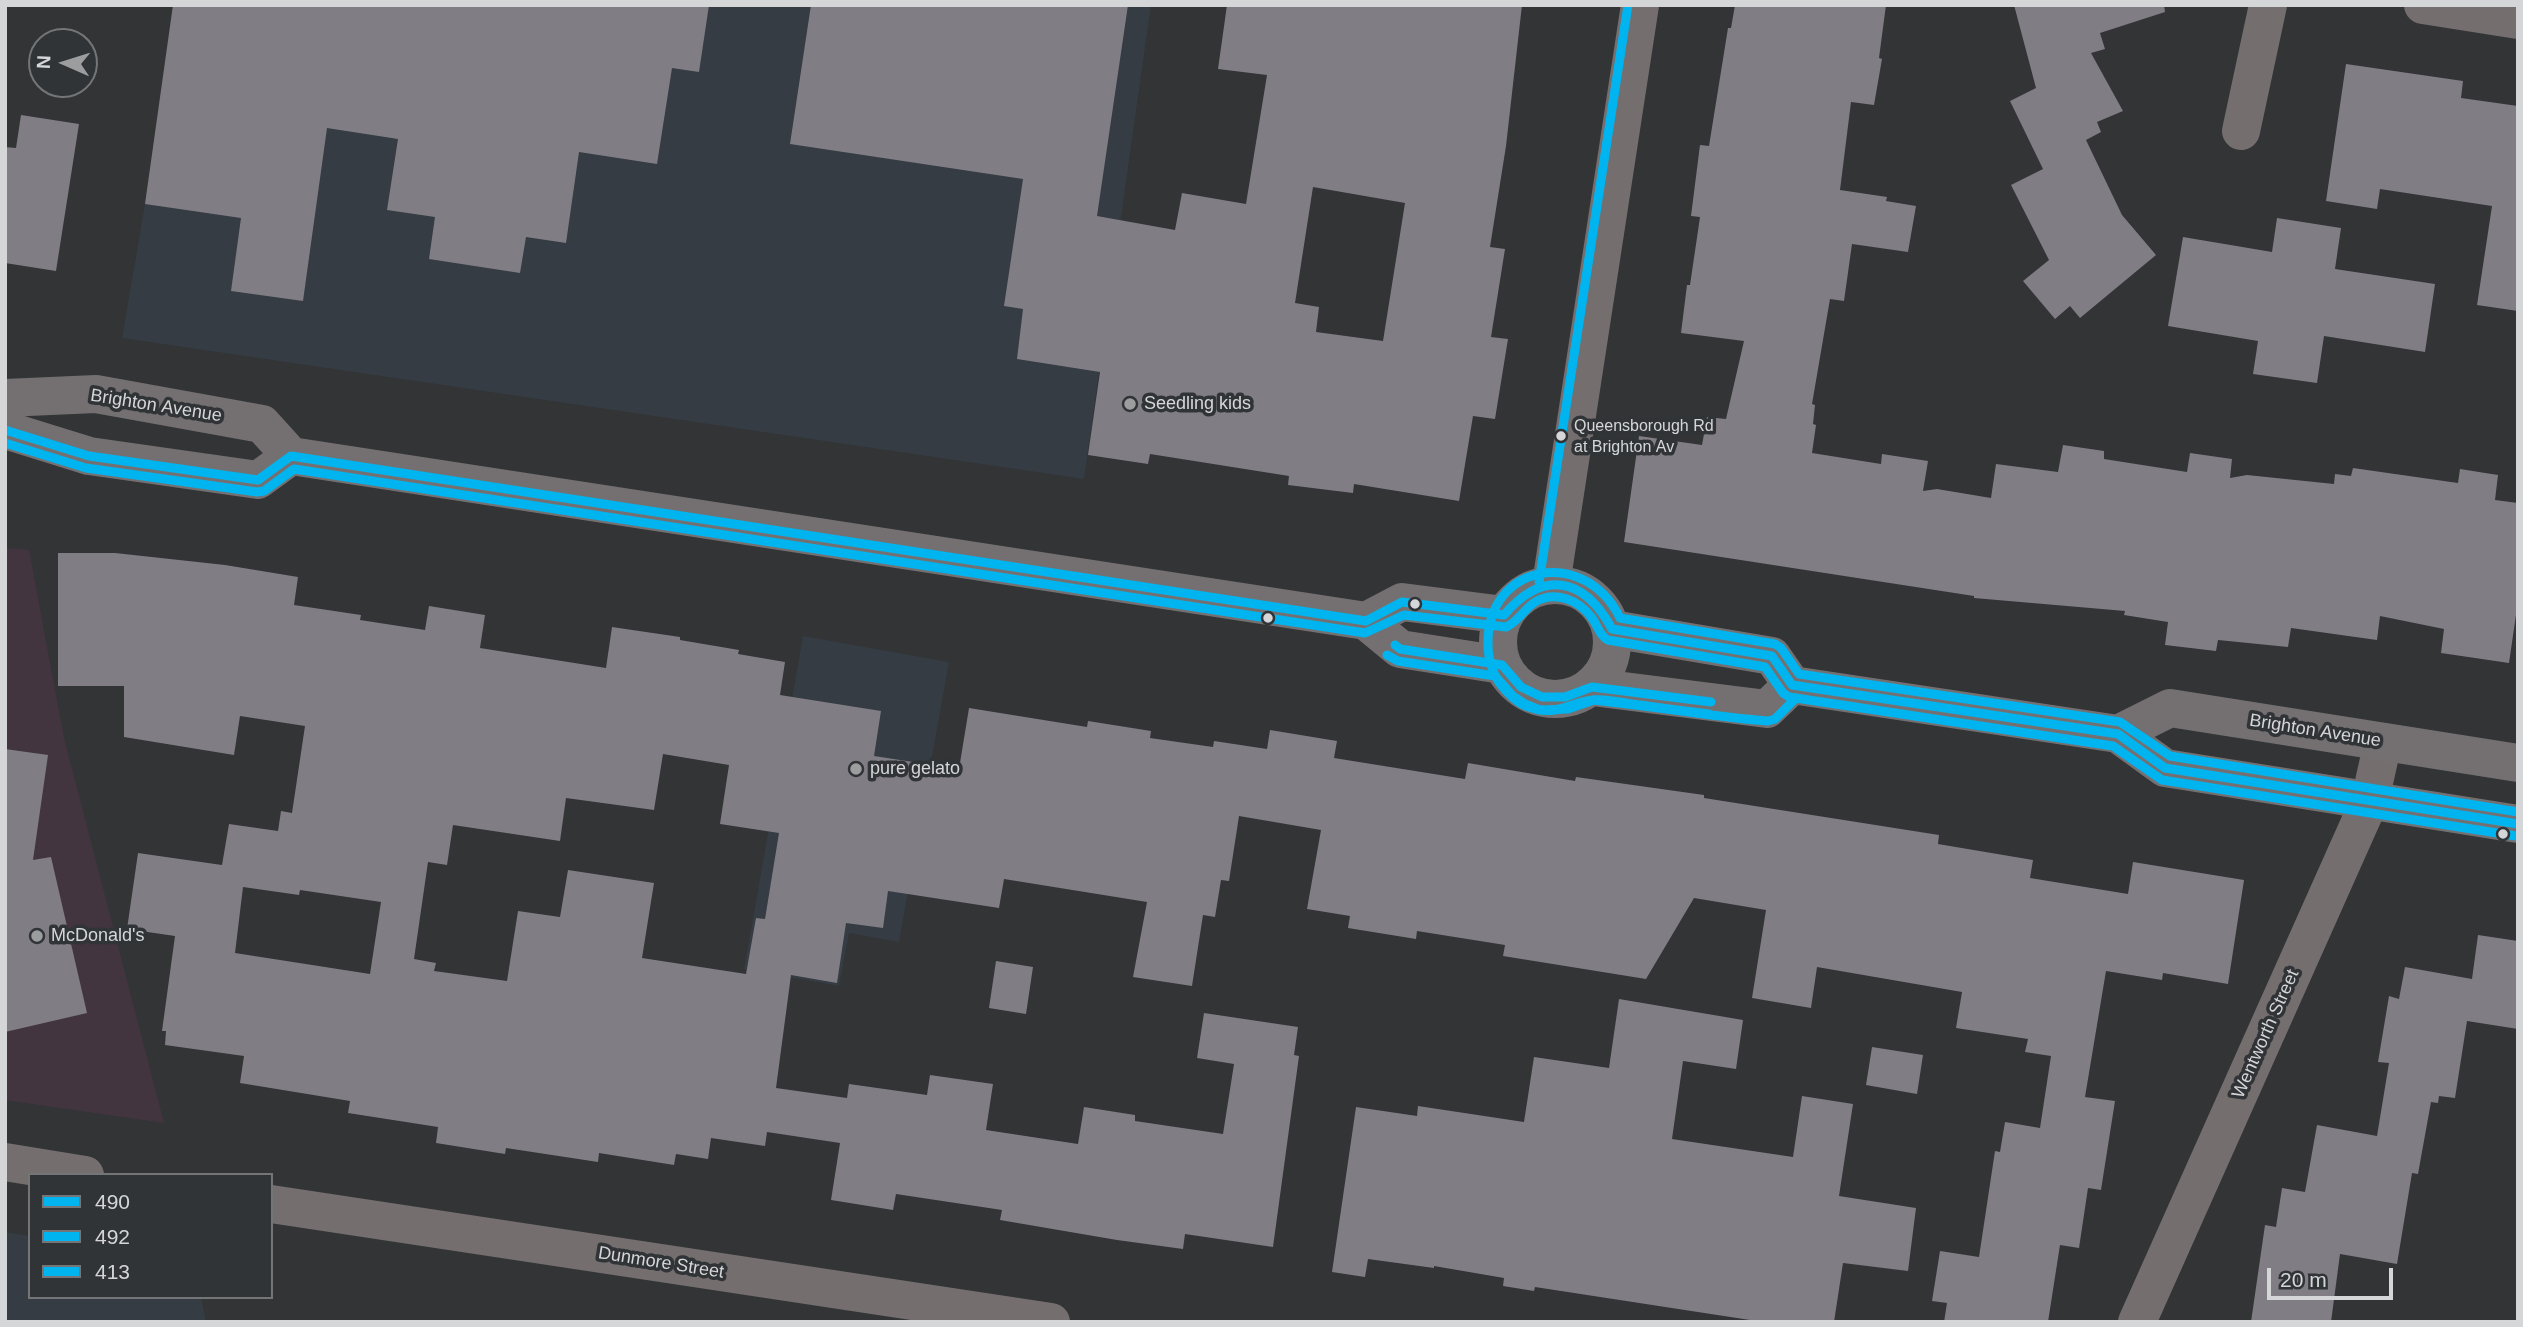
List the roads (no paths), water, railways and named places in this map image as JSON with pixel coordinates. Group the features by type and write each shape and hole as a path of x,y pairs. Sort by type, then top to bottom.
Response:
{"main road":[{"name":"Brighton Avenue","path":"5,398 96,394 262,424 291,456"},
{"path":"5,430 89,456 258,480 291,456 1366,621 1400,649 1502,665"},
{"path":"1551,584 1583,590 1605,613 1612,629 1610,661 1592,687 1576,695 1559,699 1542,698 1525,691 1512,680 1502,665 1498,631 1504,615 1523,593 1551,584"},
{"path":"1366,621 1402,602 1504,615"},
{"path":"1612,629 1772,656 1792,685 2118,734 2165,768 2518,824"},
{"path":"1592,687 1767,709 1792,685"},
{"name":"Brighton Avenue","path":"2118,734 2170,708 2518,763"}],"street":[{"path":"1551,584 1640,5"},
{"path":"2241,131 2267,5"},
{"path":"2423,5 2518,20"},
{"name":"Wentworth Street","path":"2137,1322 2370,800 2383,742"},
{"path":"5,1162 73,1173"},
{"name":"Dunmore Street","path":"273,1204 1051,1322"}],"place":[{"name":"Seedling kids","path":"1130,404"},
{"name":"Queensborough Rd at Brighton Av","path":"1561,436"},
{"name":"pure gelato","path":"856,769"},
{"name":"McDonald's","path":"37,936"}]}
